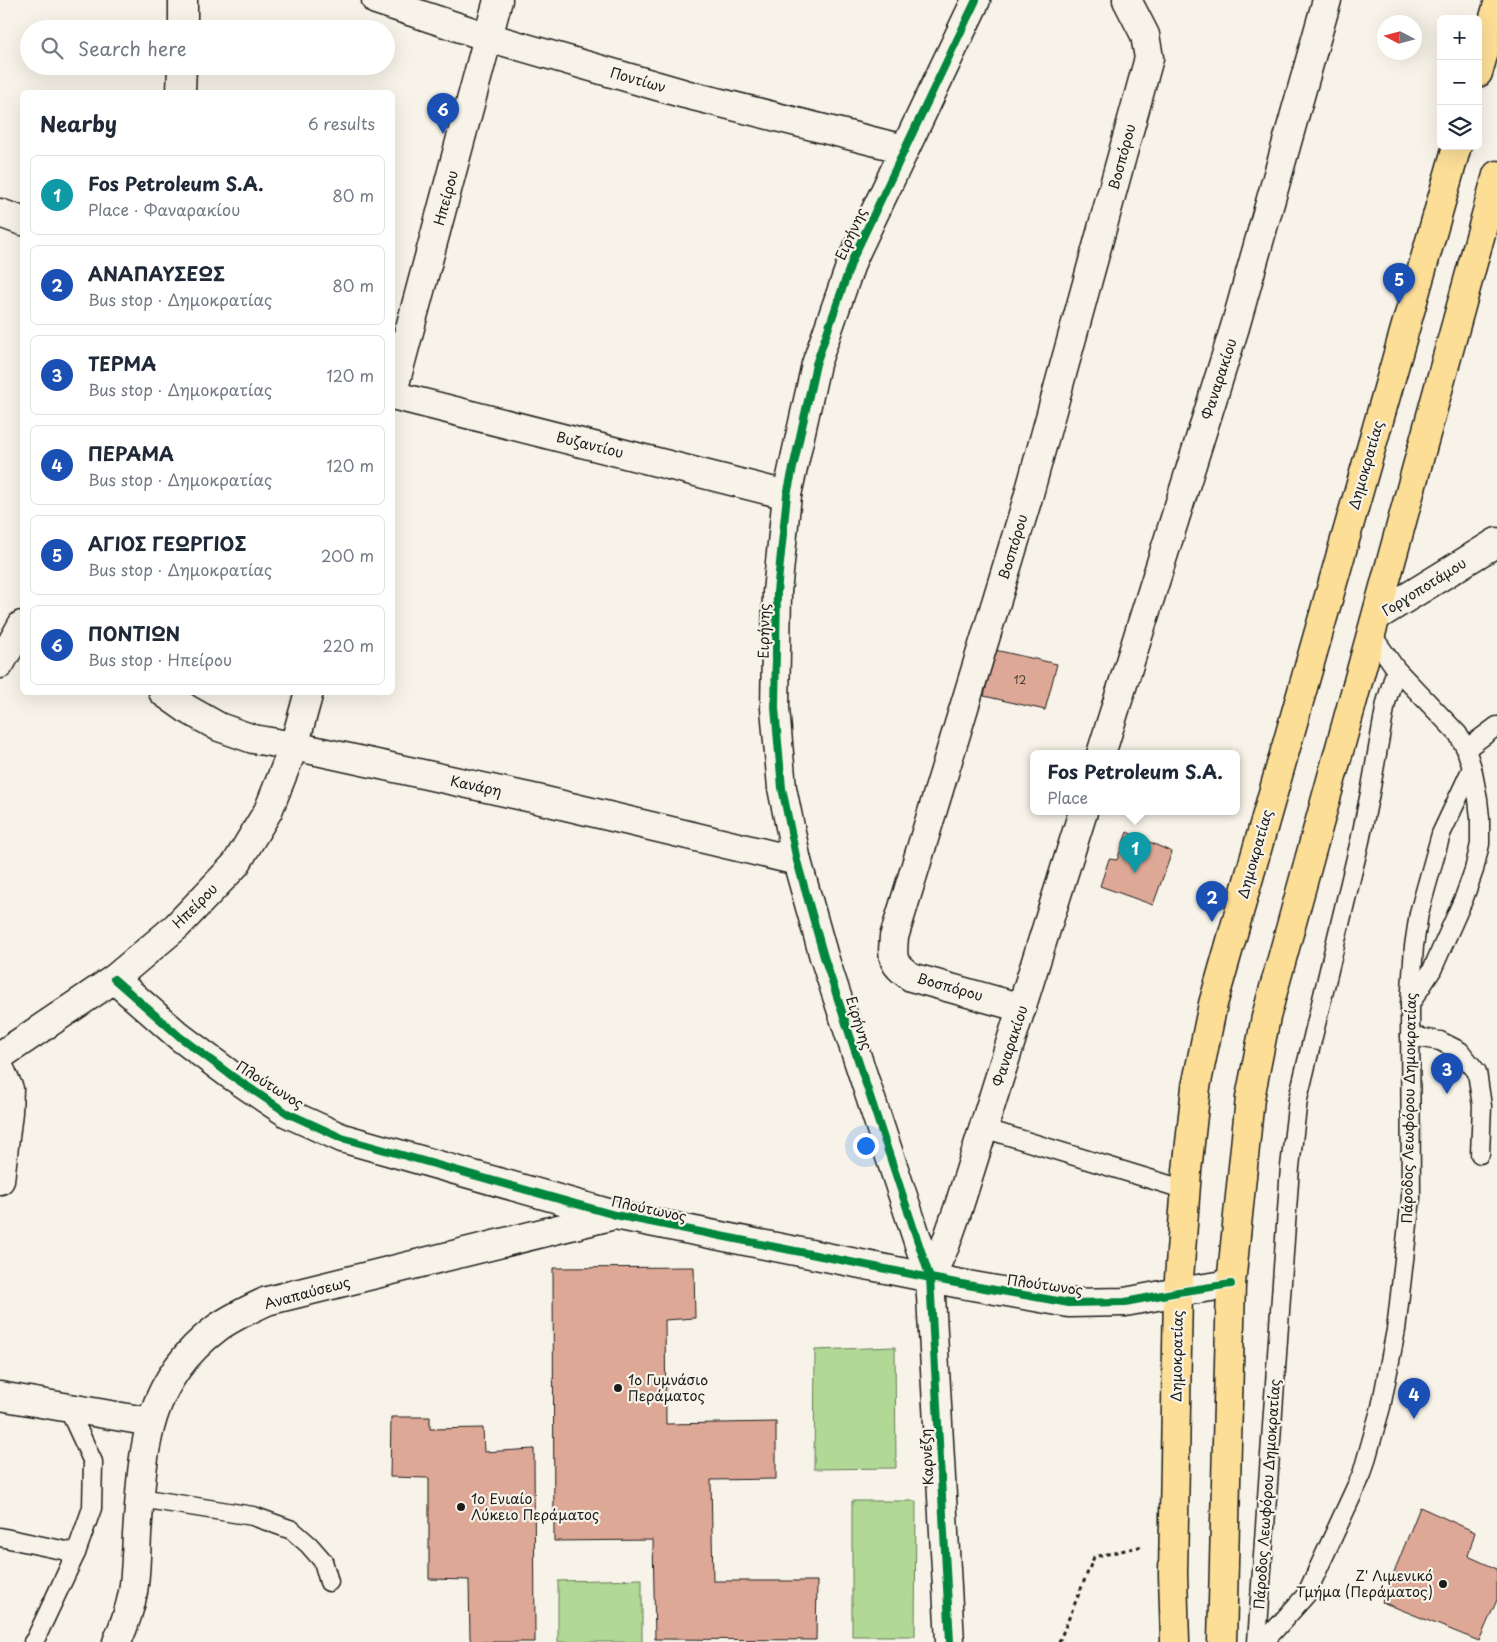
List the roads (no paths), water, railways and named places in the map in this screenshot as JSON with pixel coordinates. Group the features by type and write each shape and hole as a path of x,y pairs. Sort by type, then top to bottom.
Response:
{"main road":[{"path":"1482,60 1497,7"},
{"name":"Δημοκρατίας","path":"1175,1642 1173,1539 1178,1292 1187,1171 1196,1088 1213,1004 1456,150"},
{"path":"1222,1642 1231,1284 1250,1098 1266,1017 1497,175"}],"street":[{"path":"183,20 184,0"},
{"name":"Ποντίων","path":"376,0 488,38 685,94 904,149"},
{"name":"Ηπείρου","path":"395,384 498,0"},
{"name":"Ειρήνης","path":"930,1278 824,957 797,861 782,788 775,708 777,592 787,496 816,364 853,258 976,0"},
{"name":"Βοσπόρου","path":"1022,1008 911,977 897,966 893,952 894,937 1027,501 1149,58 1145,35 1128,0"},
{"name":"Φαναρακίου","path":"1102,750 1235,327 1327,0"},
{"path":"181,90 182,75"},
{"path":"0,213 20,220"},
{"name":"Βυζαντίου","path":"395,396 787,496"},
{"name":"Γοργοποτάμου","path":"1374,626 1497,542"},
{"path":"0,664 20,629"},
{"name":"Κανάρη","path":"167,695 187,709 219,727 253,739 294,746 537,799 797,861"},
{"name":"Ηπείρου","path":"0,1056 114,979 177,926 236,864 268,811 294,746 308,695"},
{"name":"Φαναρακίου","path":"930,1278 945,1246 958,1209 1083,815"},
{"name":"Πλούτωνος","path":"114,979 180,1037 232,1076 287,1113 342,1138 615,1216 930,1278 1069,1303 1125,1302 1231,1284"},
{"path":"0,1069 9,1089 0,1180"},
{"name":"Αναπαύσεως","path":"117,1642 126,1622 133,1590 145,1447 158,1400 168,1379 179,1365 218,1328 259,1305 277,1299 615,1216"},
{"name":"Καρνέζη","path":"930,1278 950,1638"},
{"path":"0,1396 151,1422"}],"lane":[{"path":"1374,626 1396,669 1458,734 1466,749 1472,768 1480,818 1480,844 1474,870 1464,898 1432,970 1410,1005"},
{"name":"Πάροδος Λεωφόρου Δημοκρατίας","path":"1257,1642 1290,1166 1298,1099 1360,842 1386,703 1396,669"},
{"path":"1466,749 1497,726"},
{"name":"Πάροδος Λεωφόρου Δημοκρατίας","path":"1264,1642 1306,1595 1362,1474 1382,1408 1396,1330 1411,1198 1410,1005 1414,946 1420,913 1441,834 1472,768"},
{"path":"1410,1036 1440,1041 1460,1051 1477,1072 1482,1106 1480,1154"},
{"path":"983,1128 1186,1190"},
{"path":"32,1642 35,1640 76,1553 92,1508 93,1462 68,1408"},
{"path":"140,1498 253,1516 292,1530 323,1561 329,1582"},
{"path":"0,1537 76,1553"}],"place":[{"name":"ΠΟΝΤΙΩΝ","path":"443,134"},
{"name":"ΑΓΙΟΣ ΓΕΩΡΓΙΟΣ","path":"1399,304"},
{"name":"Fos Petroleum S.A.","path":"1135,873"},
{"name":"ΑΝΑΠΑΥΣΕΩΣ","path":"1212,922"},
{"name":"ΤΕΡΜΑ","path":"1447,1094"},
{"name":"1ο Γυμνάσιο Περάματος","path":"618,1388"},
{"name":"ΠΕΡΑΜΑ","path":"1414,1419"},
{"name":"1ο Ενιαίο Λύκειο Περάματος","path":"461,1507"},
{"name":"Ζ' Λιμενικό Τμήμα (Περάματος)","path":"1443,1584"}]}
